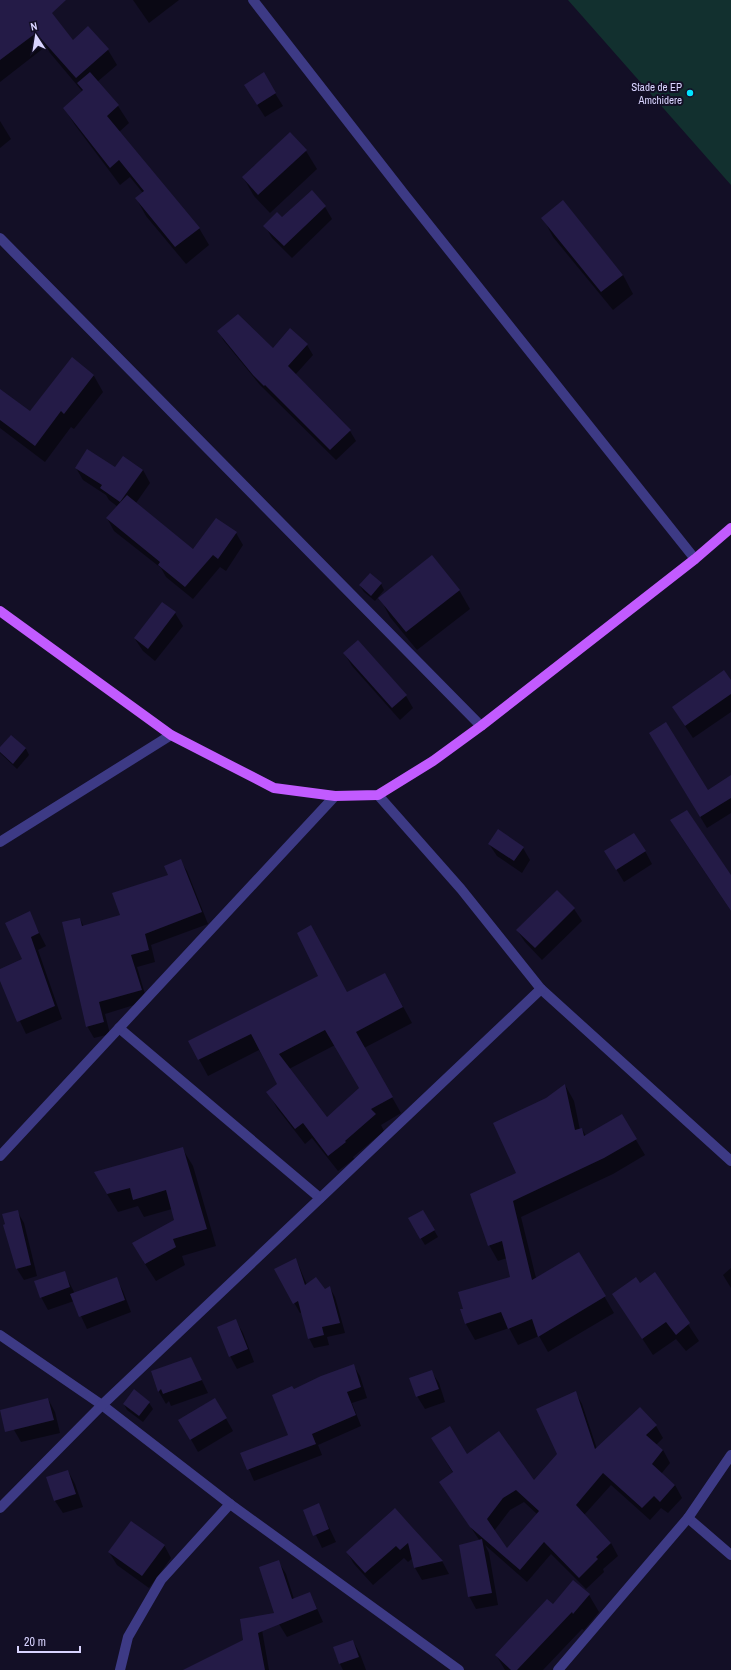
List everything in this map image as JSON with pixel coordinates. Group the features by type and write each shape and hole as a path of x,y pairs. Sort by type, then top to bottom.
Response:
{"main road":[{"path":"0,611 170,735 274,788 335,796 378,795 433,761 481,726 695,560 731,528"}],"street":[{"path":"253,0 695,560"},
{"path":"0,238 481,726"},
{"path":"0,842 170,735"},
{"path":"378,795 461,889 542,989 731,1161"},
{"path":"0,1156 335,796"},
{"path":"0,1508 102,1405 542,989"},
{"path":"119,1028 320,1198"},
{"path":"0,1335 102,1405 230,1504 459,1670"},
{"path":"558,1670 688,1518 731,1455"},
{"path":"120,1670 128,1637 161,1580 230,1504"},
{"path":"688,1518 731,1555"}],"green space":[{"name":"Stade de EP Amchidere","path":"568,0 731,0 731,185"}],"building":[{"path":"0,0 66,0 52,13 73,40 88,26 109,49 76,78 36,33 0,60"},
{"path":"90,72 119,105 107,116 200,228 175,247 135,198 144,191 119,160 110,168 63,108 83,90 77,83"},
{"path":"264,72 276,93 257,105 244,85"},
{"path":"290,132 307,150 258,195 242,177"},
{"path":"312,190 326,206 284,246 263,226 277,212 282,217"},
{"path":"563,200 623,275 601,292 541,218"},
{"path":"238,314 273,348 290,328 308,344 288,366 351,430 330,450 265,385 264,386 253,375 217,331"},
{"path":"72,357 94,375 64,414 61,411 35,446 0,420 0,389 30,411"},
{"path":"87,449 115,467 123,456 143,470 120,502 100,488 102,485 75,468"},
{"path":"127,495 193,549 216,518 237,532 218,559 213,555 185,587 158,565 160,562 106,518"},
{"path":"432,555 460,590 406,632 378,598"},
{"path":"370,573 382,583 371,596 359,585"},
{"path":"162,602 176,612 148,649 134,638"},
{"path":"358,640 407,695 392,708 343,653"},
{"path":"724,670 731,680 731,694 685,726 672,707"},
{"path":"666,722 708,790 731,775 731,798 700,817 649,733"},
{"path":"11,735 26,748 13,764 0,752 0,747"},
{"path":"687,810 731,875 731,911 670,820"},
{"path":"498,829 524,847 514,861 488,844"},
{"path":"634,833 646,851 616,870 604,851"},
{"path":"181,859 202,912 145,934 149,950 131,955 142,990 99,1002 104,1022 86,1027 62,922 80,918 82,926 120,915 112,893 168,875 164,866"},
{"path":"557,890 575,908 535,948 516,930"},
{"path":"30,911 39,933 31,937 55,1006 17,1022 0,981 0,969 22,959 5,923"},
{"path":"311,925 347,992 385,973 403,1007 356,1032 393,1097 371,1109 376,1114 345,1141 346,1142 328,1156 303,1123 295,1129 266,1092 277,1084 251,1034 198,1060 188,1041 318,976 297,933","holes":["325,1030 359,1088 327,1117 279,1054"]},
{"path":"565,1084 575,1130 582,1128 584,1136 622,1114 637,1139 604,1158 513,1201 532,1280 579,1252 606,1296 538,1337 532,1319 508,1329 501,1312 465,1324 460,1309 463,1309 458,1292 510,1277 502,1241 488,1246 470,1194 516,1173 493,1123 546,1098"},
{"path":"183,1147 207,1229 173,1239 176,1247 145,1264 132,1243 174,1220 166,1190 133,1200 130,1188 107,1194 94,1172"},
{"path":"18,1210 31,1265 16,1269 3,1225 5,1224 2,1214"},
{"path":"423,1210 435,1230 420,1239 408,1218"},
{"path":"296,1258 305,1285 316,1277 325,1289 330,1286 340,1323 322,1327 324,1335 308,1339 298,1301 293,1304 274,1269"},
{"path":"65,1271 70,1287 40,1298 34,1281"},
{"path":"655,1272 690,1323 676,1335 666,1322 642,1339 612,1294 636,1277 640,1283"},
{"path":"117,1277 125,1300 79,1317 70,1294"},
{"path":"236,1319 248,1349 229,1357 217,1327"},
{"path":"191,1357 202,1380 163,1394 161,1389 158,1392 151,1371"},
{"path":"354,1364 361,1387 347,1392 356,1415 312,1434 316,1444 247,1470 240,1453 288,1435 272,1395 292,1386 294,1389 321,1376"},
{"path":"432,1370 439,1389 416,1397 409,1378"},
{"path":"134,1389 150,1402 139,1416 123,1404"},
{"path":"576,1391 595,1449 640,1407 657,1425 646,1435 663,1450 652,1464 675,1485 660,1502 654,1496 642,1508 603,1473 576,1505 611,1543 596,1557 598,1559 579,1578 544,1542 520,1570 470,1527 439,1482 453,1472 431,1438 450,1426 467,1454 499,1431 534,1480 557,1454 536,1409","holes":["516,1490 539,1511 507,1548 487,1519 503,1498"]},
{"path":"48,1398 54,1420 5,1432 0,1410"},
{"path":"215,1398 227,1418 190,1440 178,1420"},
{"path":"68,1470 76,1494 54,1501 46,1477"},
{"path":"319,1503 329,1529 313,1536 303,1510"},
{"path":"395,1508 443,1561 414,1568 408,1543 400,1550 396,1546 365,1573 346,1552"},
{"path":"131,1521 165,1545 142,1576 108,1552"},
{"path":"482,1539 492,1593 468,1597 459,1545"},
{"path":"279,1560 292,1599 310,1592 317,1609 258,1633 265,1670 183,1670 243,1640 240,1619 274,1613 259,1567"},
{"path":"573,1580 590,1594 573,1614 572,1612 517,1670 511,1670 495,1655 547,1599 553,1604"},
{"path":"353,1640 359,1657 339,1664 333,1647"}],"place":[{"name":"Stade de EP Amchidere","path":"690,93"}]}
